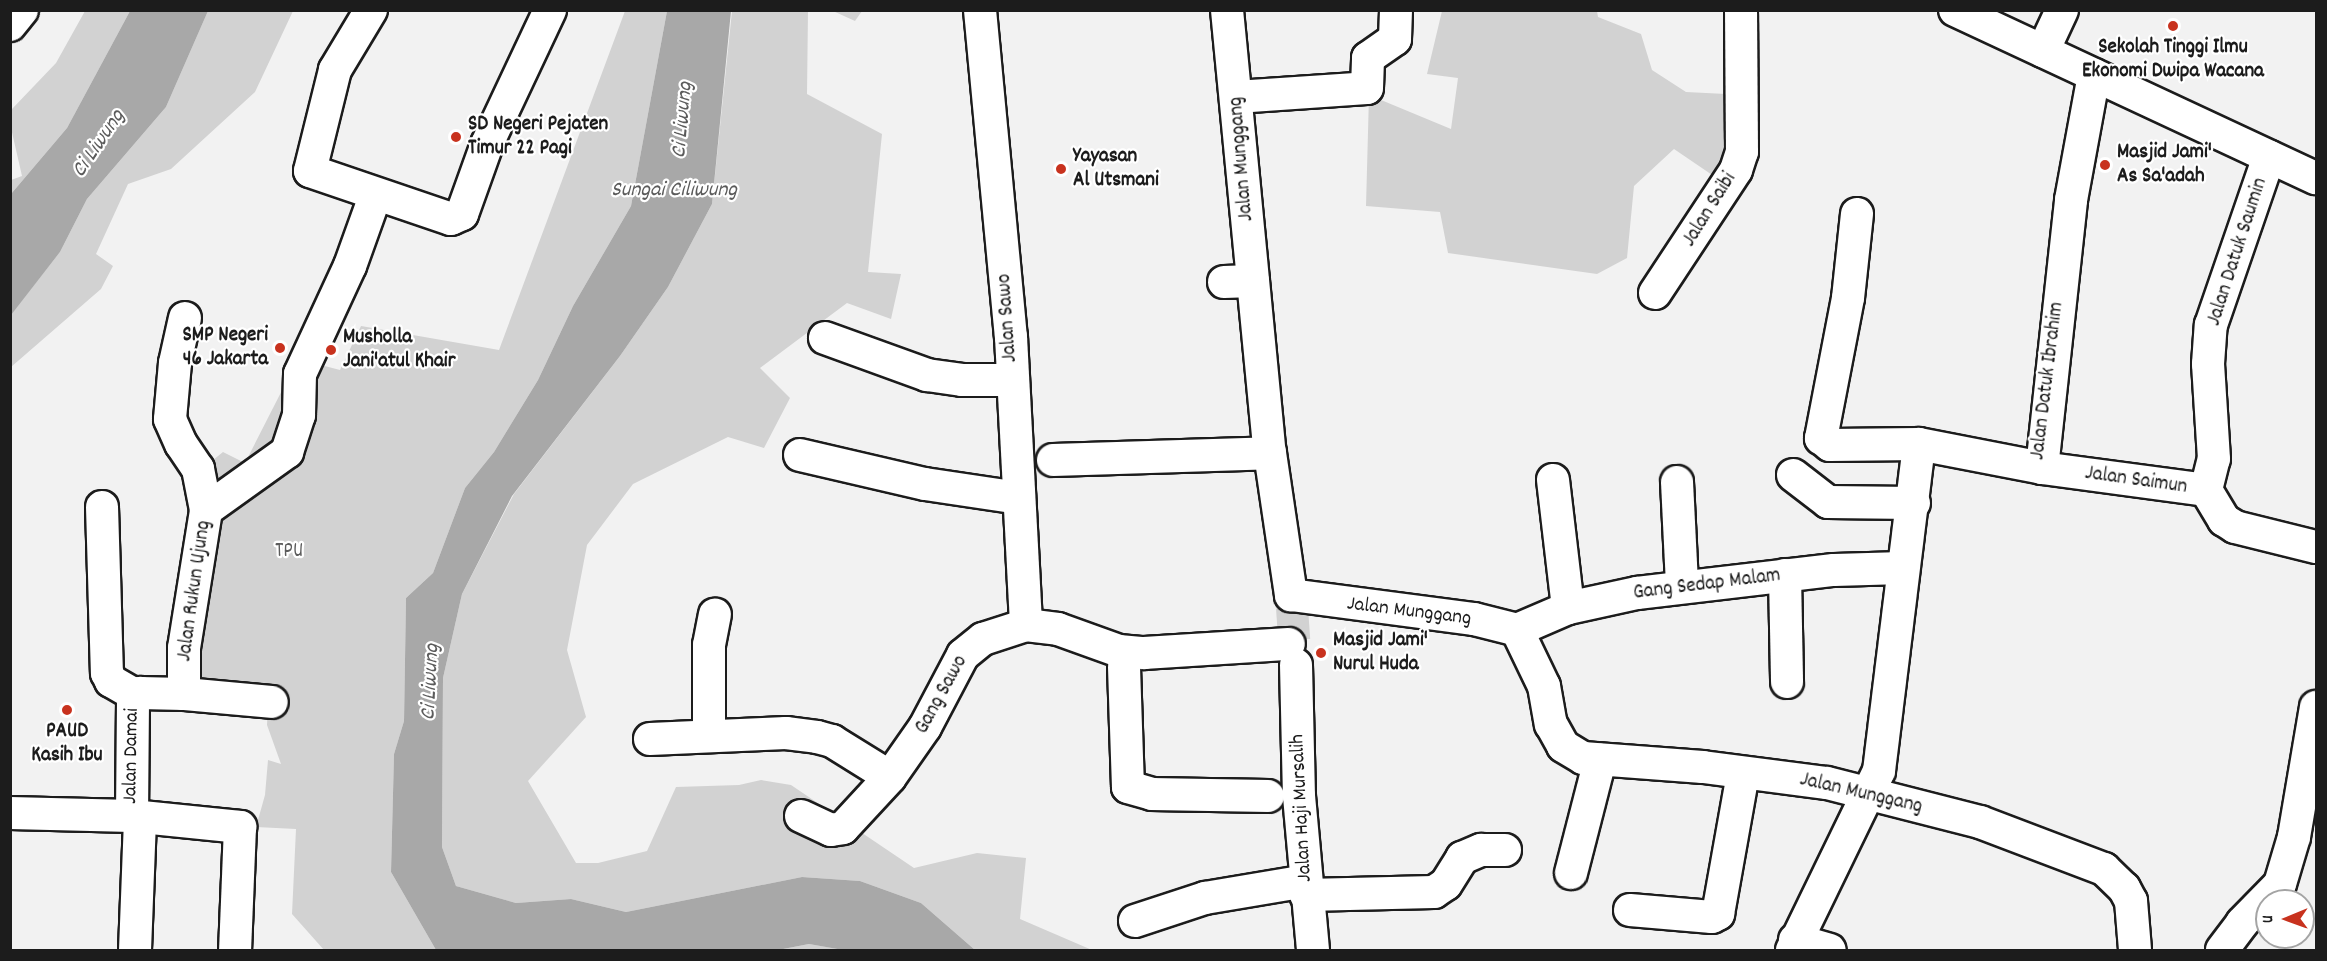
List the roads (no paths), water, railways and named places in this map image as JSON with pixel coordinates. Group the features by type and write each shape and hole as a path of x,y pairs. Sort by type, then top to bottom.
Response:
{"street":[{"path":"10,25 22,10"},
{"path":"371,10 335,70 309,169 316,176 451,219 462,214 488,144 550,10"},
{"name":"Jalan Sawo","path":"980,10 1013,380 1026,626"},
{"name":"Jalan Munggang","path":"1227,10 1236,97 1239,281 1270,453 1291,601 1474,619 1517,630 1530,651 1544,686 1551,724 1563,746 1583,758 1743,773 1827,783 1870,792 1980,822 2104,869 2124,888 2131,901 2135,951"},
{"path":"1236,97 1366,88 1368,58 1395,39 1396,10"},
{"name":"Jalan Saibi","path":"1655,293 1736,170 1742,152 1741,10"},
{"path":"1955,10 2316,178"},
{"path":"2043,51 2062,10"},
{"name":"Jalan Datuk Ibrahim","path":"1857,214 1848,298 1821,438 1830,446 1919,444 2042,468 2070,200 2094,75"},
{"name":"Jalan Datuk Saumin","path":"2206,490 2214,459 2208,364 2211,325 2269,157"},
{"path":"185,318 175,363 170,419 198,469 206,510 287,452 299,415 300,374 350,266 375,196"},
{"path":"825,338 927,375 962,380 1013,380"},
{"path":"1830,951 1794,946 1879,771 1891,688 1903,568 1914,502 1919,444"},
{"path":"1053,460 1270,453"},
{"path":"800,455 925,484 1019,498"},
{"name":"Jalan Saimun","path":"2042,468 2206,490 2224,520 2235,527 2316,547"},
{"path":"1793,475 1828,502 1914,502"},
{"path":"1553,480 1568,608"},
{"path":"1677,482 1682,585"},
{"path":"102,507 107,673 111,681 134,696 184,694 272,702"},
{"name":"Jalan Rukun Ujung","path":"184,694 184,648 206,510"},
{"name":"Gang Sedap Malam","path":"1517,630 1568,608 1682,585 1785,575 1903,568"},
{"path":"1785,575 1787,682"},
{"path":"709,736 709,645 716,615"},
{"name":"Gang Sawo","path":"801,816 831,830 843,828 890,777 925,727 970,645 1026,626 1058,629 1119,651 1293,654"},
{"name":"Jalan Haji Mursalih","path":"1293,654 1282,796 1306,888 1313,951"},
{"path":"1124,667 1128,787 1152,794 1282,796"},
{"name":"Jalan Damai","path":"134,696 135,951"},
{"path":"2222,951 2242,923 2280,884 2294,837 2316,707"},
{"path":"650,739 786,733 817,737 832,741 890,777"},
{"path":"1571,873 1600,760"},
{"path":"1630,910 1712,917 1719,914 1743,773"},
{"path":"10,813 136,817 234,824 242,829 235,951"},
{"path":"1135,921 1205,898 1306,888 1434,892 1446,884 1462,858 1480,850 1505,850"}],"water":[{"name":"Ci Liwung","path":"130,11 208,11 166,107 87,199 60,252 11,315 11,194 67,128"},
{"name":"Sungai Ciliwung","path":"667,11 731,11 712,204 668,287 620,356 512,496 462,594 443,678 442,847 456,886 516,903 571,899 626,912 802,877 860,881 921,903 975,950 843,950 809,944 778,950 436,950 391,872 394,754 404,721 406,598 433,573 465,488 494,452 538,380 573,306 631,206"}],"tunnel":[{"path":"1292,608 1296,665"}],"place":[{"name":"Sekolah Tinggi Ilmu Ekonomi Dwipa Wacana","path":"2173,26"},
{"name":"SD Negeri Pejaten Timur 22 Pagi","path":"456,137"},
{"name":"Masjid Jami' As Sa'adah","path":"2105,165"},
{"name":"Yayasan Al Utsmani","path":"1061,169"},
{"name":"SMP Negeri 46 Jakarta","path":"280,348"},
{"name":"Musholla Jani'atul Khair","path":"331,350"},
{"name":"Masjid Jami' Nurul Huda","path":"1321,653"},
{"name":"PAUD Kasih Ibu","path":"67,710"}],"park label":[{"name":"TPU","path":"289,552"}]}
